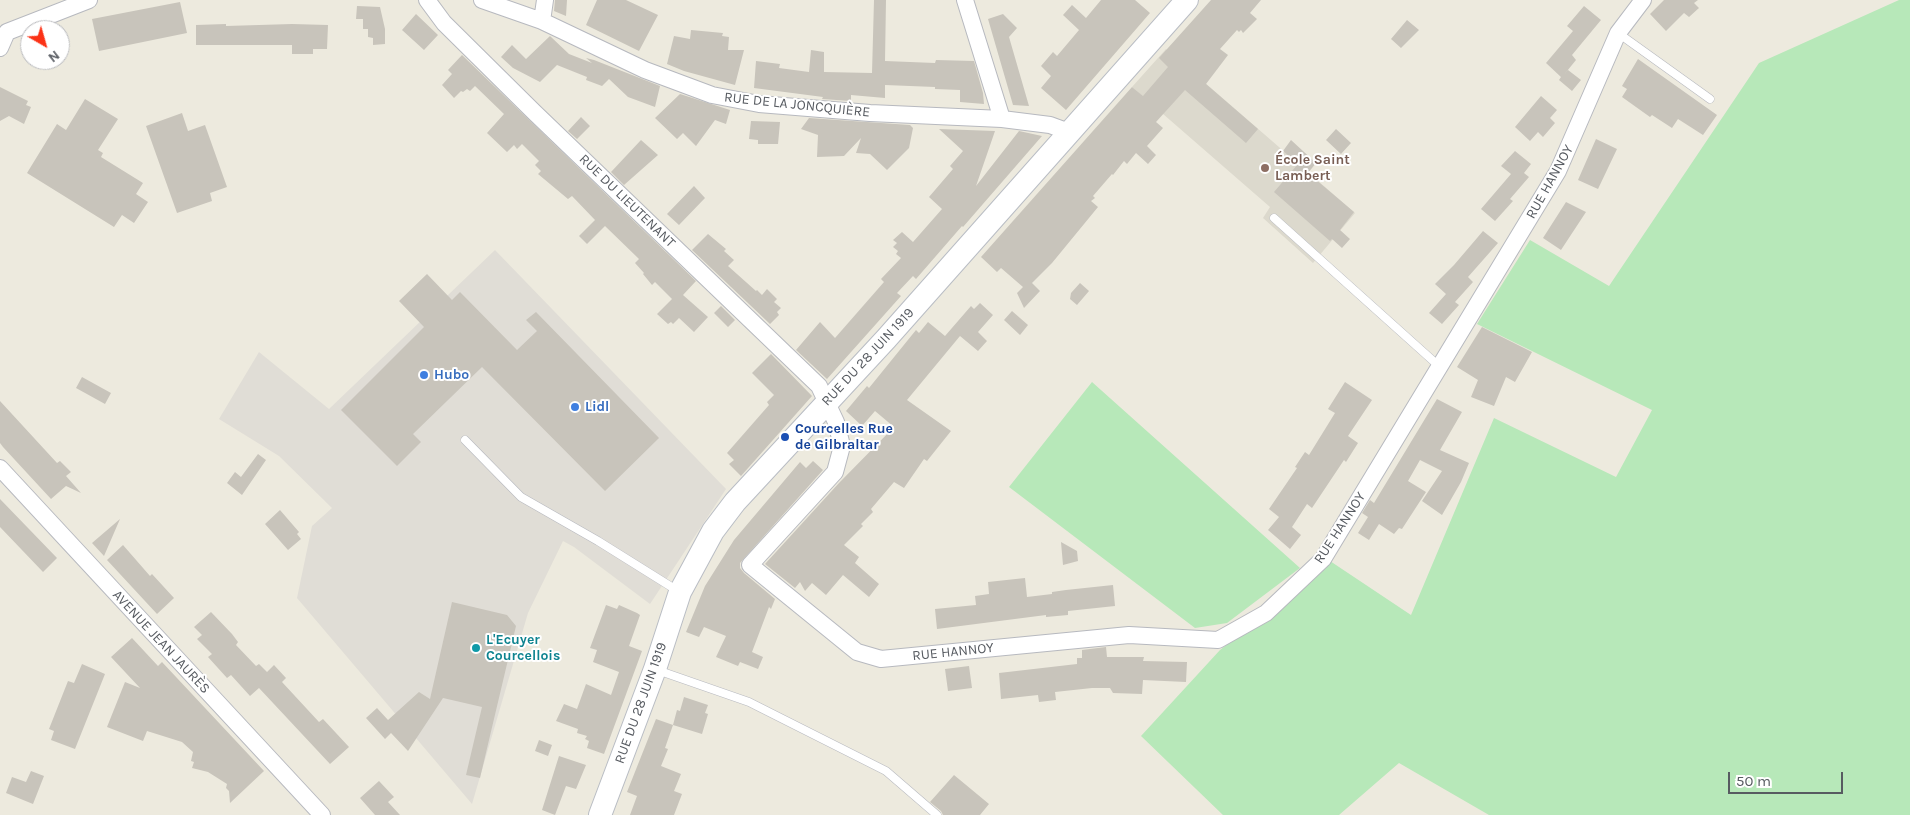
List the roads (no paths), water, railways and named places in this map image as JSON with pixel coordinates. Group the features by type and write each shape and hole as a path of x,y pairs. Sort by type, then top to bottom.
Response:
{"main road":[{"name":"RUE DU 28 JUIN 1919","path":"600,815 654,669 680,592 713,531 735,502 886,339 1187,0"}],"street":[{"path":"0,48 4,29 89,0"},
{"name":"RUE DU LIEUTENANT","path":"427,0 444,23 506,85 819,386 836,422 842,446 835,472 750,565"},
{"name":"RUE DE LA JONCQUIÈRE","path":"482,0 542,21 645,70 712,95 759,104 870,113 1002,119 1050,125 1069,132"},
{"path":"542,21 545,0"},
{"path":"965,0 1002,119"},
{"name":"RUE HANNOY","path":"750,565 857,652 881,659 1129,635 1218,640 1266,613 1322,559 1558,172 1618,33 1643,0"},
{"name":"AVENUE JEAN JAURÈS","path":"0,468 322,815"}],"lane":[{"path":"1618,33 1710,99"},
{"path":"1274,218 1440,367"},
{"path":"465,440 521,497 598,541 680,592"},
{"path":"654,669 749,702 886,771 937,815"}],"place":[{"name":"École Saint Lambert","path":"1265,168"},
{"name":"Hubo","path":"424,375"},
{"name":"Lidl","path":"575,407"},
{"name":"Courcelles Rue de Gilbraltar","path":"785,437"},
{"name":"L'Ecuyer Courcellois","path":"476,648"}]}
